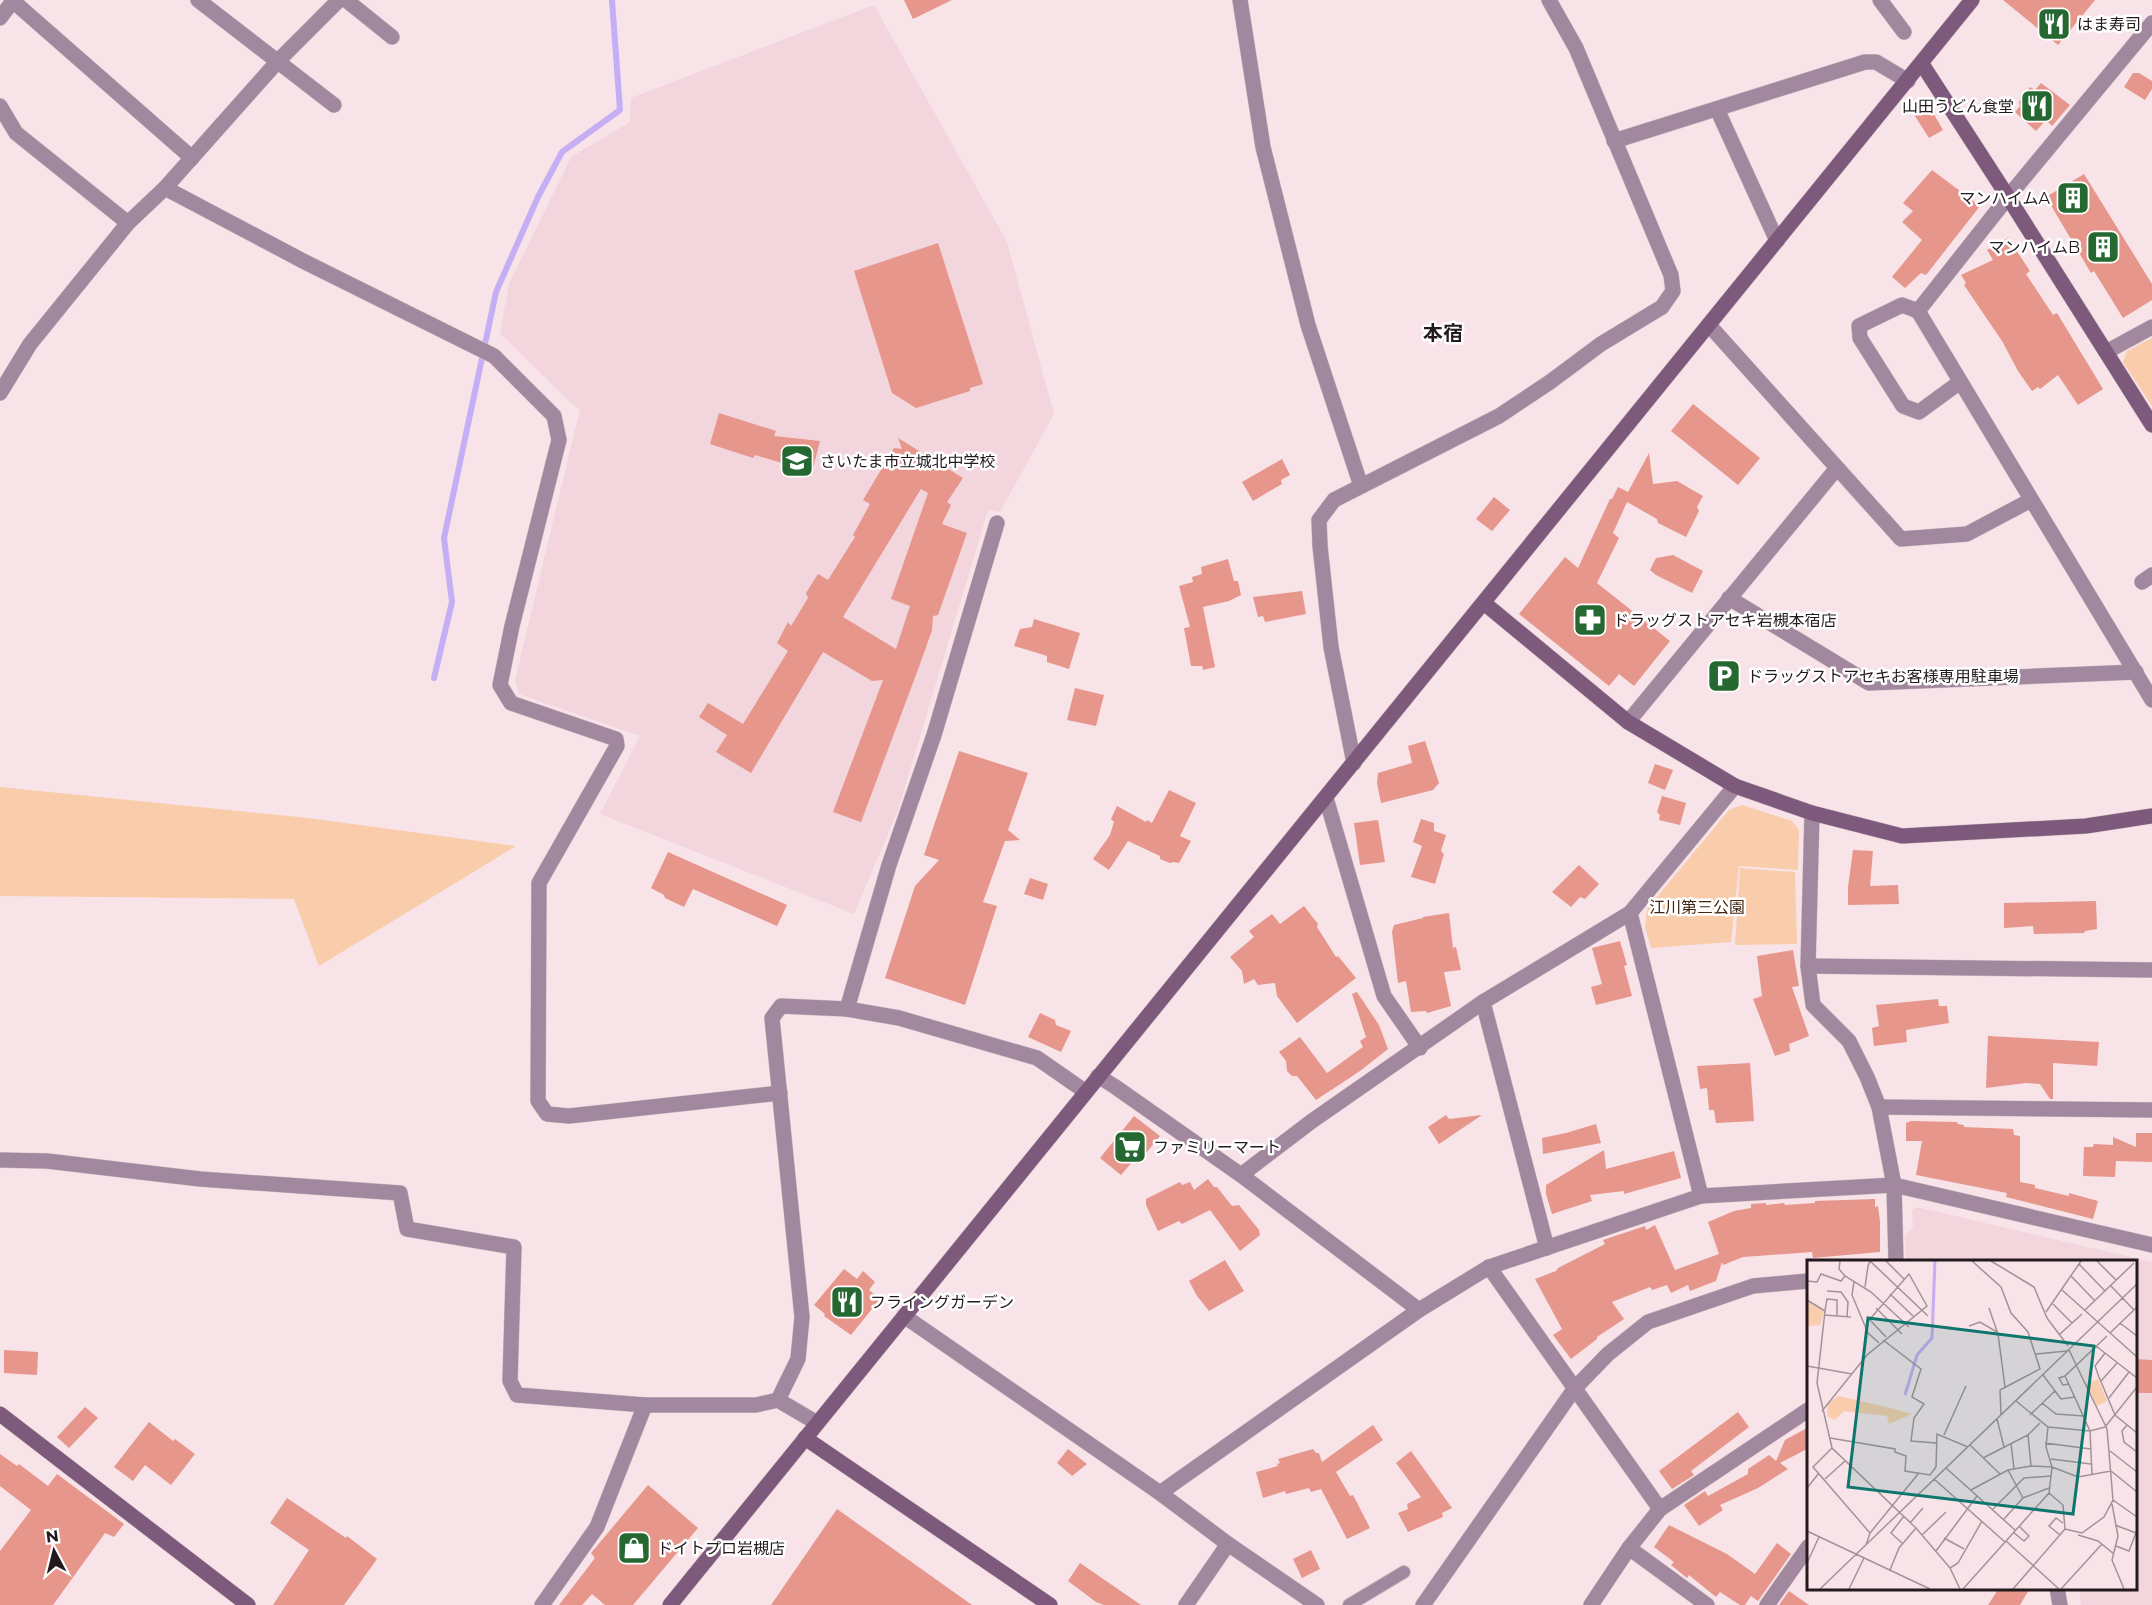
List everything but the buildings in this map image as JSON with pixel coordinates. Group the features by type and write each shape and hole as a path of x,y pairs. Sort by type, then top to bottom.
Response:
{"street":[{"path":"198,0 334,105"},
{"path":"0,393 30,344 128,223 165,188 278,61 339,0"},
{"path":"346,0 392,37"},
{"path":"1240,0 1263,147 1308,325 1361,486"},
{"path":"1354,763 1331,647 1319,520 1334,500 1499,416 1601,344 1662,307 1674,291 1671,275 1576,48 1549,0"},
{"path":"1880,0 1904,32"},
{"path":"670,1605 1972,0"},
{"path":"0,18 13,1 192,158"},
{"path":"1918,311 2008,197 2152,23"},
{"path":"1614,141 1865,62 1876,62 1908,81"},
{"path":"1922,64 2152,425"},
{"path":"0,106 16,133 128,223"},
{"path":"1717,109 1767,224 1777,241"},
{"path":"165,188 303,261 494,356 554,416 560,440 512,626 501,686 512,703 616,739 617,746 539,883 538,1101 547,1113 569,1116 780,1093"},
{"path":"1960,382 1919,412 1903,406 1860,338 1859,326 1902,304 1918,311 2152,700"},
{"path":"1709,326 1901,539 1967,534 2031,500"},
{"path":"2106,352 2152,327"},
{"path":"1628,722 1837,468"},
{"path":"847,1009 889,866 934,735 997,522"},
{"path":"1729,598 1869,683 2136,672"},
{"path":"1484,603 1628,722 1735,786 1812,813 1902,836 2086,826 2152,816"},
{"path":"1241,1175 1312,1121 1484,1002 1630,912 1735,786"},
{"path":"1326,798 1384,996 1419,1048"},
{"path":"1812,813 1808,966 1813,1005 1849,1041 1879,1107 1894,1185 1896,1260"},
{"path":"1630,912 1701,1196"},
{"path":"1808,966 2152,970"},
{"path":"1484,1002 1546,1248"},
{"path":"778,1400 798,1359 802,1317 772,1018 781,1006 847,1009 899,1018 1037,1058 1086,1092"},
{"path":"1098,1076 1241,1175 1419,1310"},
{"path":"1879,1107 2152,1110"},
{"path":"0,1160 48,1161 201,1179 400,1193 406,1229 514,1247 510,1381 517,1395 645,1405 756,1405 778,1400 817,1424"},
{"path":"1160,1493 1419,1310 1489,1267 1701,1196 1894,1185 2152,1245"},
{"path":"1489,1267 1660,1509"},
{"path":"1422,1605 1575,1388 1608,1354 1648,1322 1753,1286 1807,1281"},
{"path":"904,1316 1317,1605"},
{"path":"542,1605 597,1527 645,1405"},
{"path":"1591,1605 1629,1548 1660,1509 1807,1411"},
{"path":"0,1414 248,1605"},
{"path":"805,1438 1050,1605"},
{"path":"1186,1605 1228,1544"},
{"path":"1629,1548 1707,1605"},
{"path":"1767,1605 1807,1550"},
{"path":"2056,1590 2060,1605"}],"lane":[{"path":"1349,1605 1404,1572"}],"shaded area":[{"name":"さいたま市立城北中学校","path":"874,5 1007,242 1054,414 1000,512 988,510 898,810 854,914 600,814 640,736 519,694 515,680 580,409 571,403 500,333 509,284 571,157 630,122 631,98"},
{"path":"1917,1207 2152,1262 2152,1605 2081,1605 2079,1590 2137,1590 2137,1260 1906,1260 1905,1236 1913,1228 1912,1210"}],"green space":[{"path":"2152,338 2152,406 2123,362 2127,351"},
{"path":"0,787 308,818 516,846 319,966 294,899 0,896"},
{"name":"江川第三公園","path":"1742,805 1792,821 1799,830 1798,870 1739,866 1731,942 1651,948 1645,927 1647,909 1729,810"},
{"path":"1740,868 1795,872 1797,944 1735,945"}],"waterway":[{"path":"434,678 452,602 444,538 496,292 538,197 562,152 620,110 612,0"}],"place":[{"name":"はま寿司","path":"2054,24"},
{"name":"山田うどん食堂","path":"2037,106"},
{"name":"マンハイムA","path":"2073,198"},
{"name":"マンハイムB","path":"2103,247"},
{"name":"さいたま市立城北中学校","path":"797,461"},
{"name":"ドラッグストアセキ岩槻本宿店","path":"1590,620"},
{"name":"ドラッグストアセキお客様専用駐車場","path":"1724,676"},
{"name":"ファミリーマート","path":"1130,1147"},
{"name":"フライングガーデン","path":"847,1302"},
{"name":"ドイトプロ岩槻店","path":"634,1548"}],"district":[{"name":"本宿","path":"1443,333"}]}
